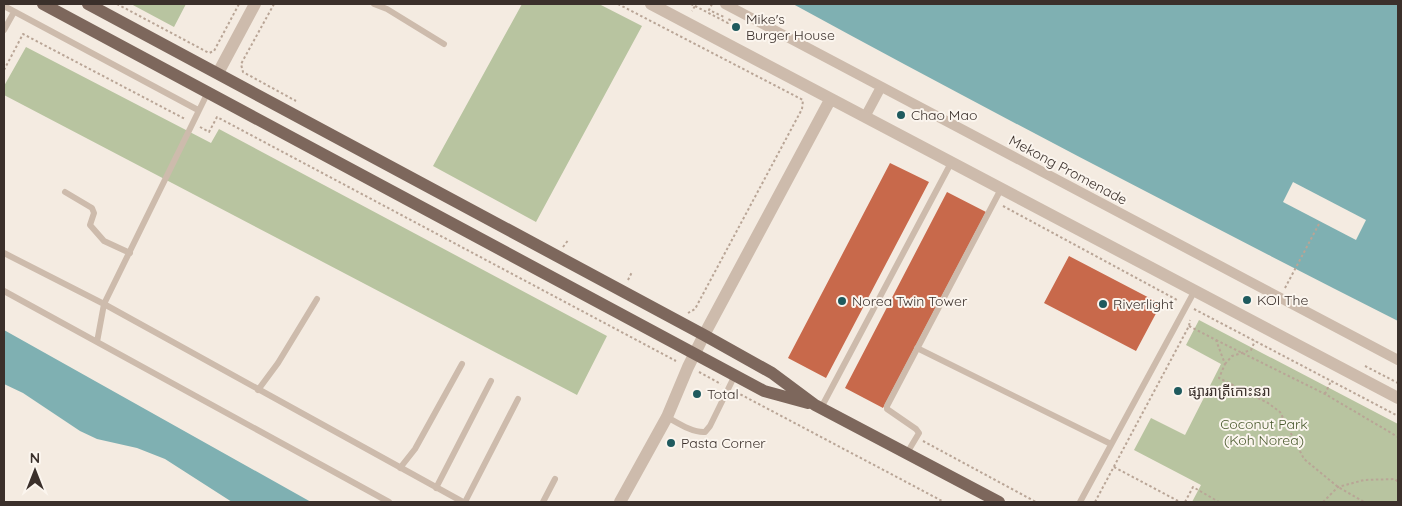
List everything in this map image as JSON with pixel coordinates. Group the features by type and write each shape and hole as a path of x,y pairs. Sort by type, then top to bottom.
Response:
{"main road":[{"path":"43,4 764,391 818,406"},
{"path":"88,4 704,335 772,373 818,406 999,502"}],"street":[{"path":"218,74 255,4"},
{"path":"651,4 1398,398"},
{"name":"Mekong Promenade","path":"725,4 1398,360"},
{"path":"865,117 881,87"},
{"path":"620,502 667,417 704,335 830,100"}],"lane":[{"path":"374,4 389,6 444,44"},
{"path":"4,6 198,110"},
{"path":"4,30 14,12"},
{"path":"97,342 104,304 208,92"},
{"path":"818,406 951,163"},
{"path":"907,453 919,432 887,409 887,406 1002,189"},
{"path":"65,192 92,208 94,213 90,225 104,241 130,253"},
{"path":"4,253 104,304 464,502 518,399"},
{"path":"4,291 389,502"},
{"path":"1080,502 1190,307 1194,292"},
{"path":"258,390 278,363 317,299"},
{"path":"918,348 1111,444"},
{"path":"400,468 415,449 462,364"},
{"path":"667,417 691,429 705,432 710,426 734,375"},
{"path":"436,488 491,381"},
{"path":"543,502 555,479"}],"path":[{"path":"118,4 209,53 214,51 239,4"},
{"path":"274,4 241,64 243,72 304,105"},
{"path":"618,4 803,100 802,109 699,302 695,309 686,314"},
{"path":"691,4 728,23 730,20 709,10 712,4"},
{"path":"692,11 695,6"},
{"path":"4,70 23,34 209,132 218,117 944,502"},
{"path":"995,201 1190,307 1398,416"},
{"path":"1280,298 1320,222"},
{"path":"563,247 569,239"},
{"path":"626,282 632,272"},
{"path":"1095,502 1189,326 1190,307"},
{"path":"1189,326 1325,394 1398,437"},
{"path":"1216,340 1226,364"},
{"path":"1255,341 1251,350 1232,356 1219,378 1268,403 1280,412 1304,459 1338,487 1364,502"},
{"path":"1325,394 1331,381"},
{"path":"916,437 1036,502"},
{"path":"1114,468 1180,502"},
{"path":"1395,480 1398,476"},
{"path":"1323,502 1338,487 1364,480 1395,480 1398,482"},
{"path":"1186,502 1193,487 1219,502"}],"green space":[{"path":"131,4 186,4 174,27"},
{"path":"522,4 599,4 642,26 536,222 433,166"},
{"path":"26,47 211,143 219,129 607,336 577,395 4,95 4,86"},
{"name":"Coconut Park (Koh Norea)","path":"1199,320 1398,424 1398,502 1192,502 1201,485 1134,450 1151,418 1185,435 1221,364 1186,345"}],"water":[{"path":"793,4 1398,4 1398,321 1094,165"},
{"path":"4,330 311,502 232,502 165,459 137,448 97,439 80,431 23,393 4,384"}],"pier":[{"path":"1293,182 1366,220 1356,240 1283,202"}],"building":[{"name":"Norea Twin Tower","path":"890,163 929,182 826,378 788,358"},
{"path":"947,192 986,212 883,408 845,388"},
{"name":"Riverlight","path":"1069,256 1161,304 1136,351 1044,303"}],"place":[{"name":"Mike's Burger House","path":"736,27"},
{"name":"Chao Mao","path":"901,115"},
{"name":"KOI The","path":"1247,300"},
{"name":"Norea Twin Tower","path":"842,301"},
{"name":"Riverlight","path":"1103,304"},
{"name":"ផ្សាររាត្រីកោះនរា","path":"1178,391"},
{"name":"Total","path":"697,394"},
{"name":"Pasta Corner","path":"671,443"}]}
